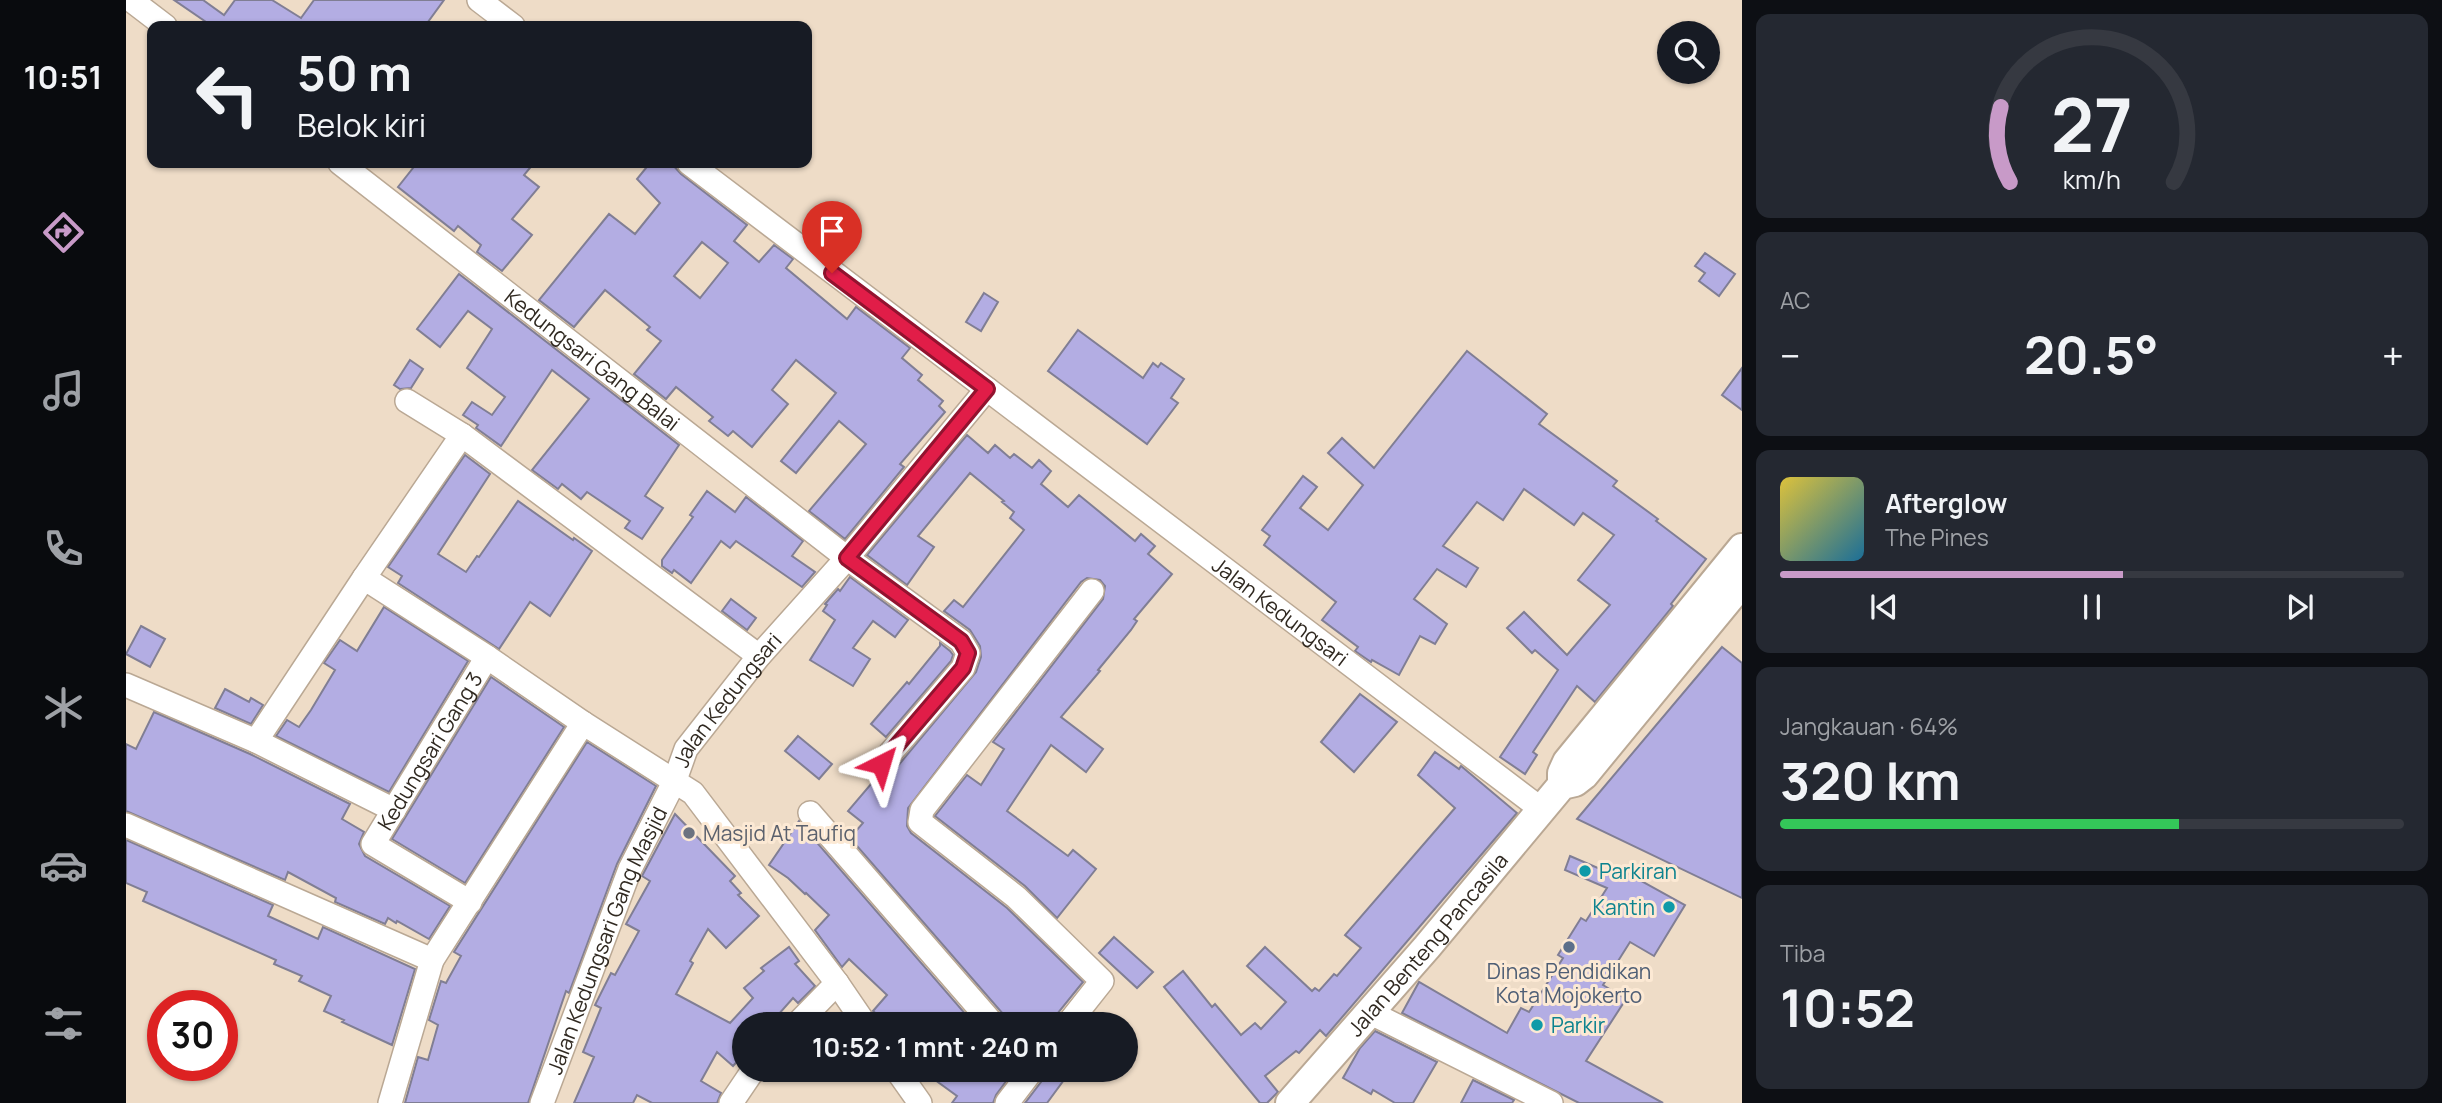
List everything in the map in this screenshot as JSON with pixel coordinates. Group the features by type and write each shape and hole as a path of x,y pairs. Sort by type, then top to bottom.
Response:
{"street":[{"path":"131,0 158,21"},
{"path":"479,0 506,21"},
{"name":"Kedungsari Gang Balai","path":"346,168 847,558 961,641 968,653 963,668 881,764"},
{"name":"Jalan Kedungsari","path":"695,168 1541,809"},
{"name":"Jalan Kedungsari","path":"857,1012 693,793 675,780 682,757 691,741 759,656 847,558 987,389"},
{"path":"407,401 462,435 759,656"},
{"path":"256,741 462,435"},
{"name":"Jalan Benteng Pancasila","path":"1562,785 1562,773 1567,762 1742,548"},
{"path":"365,578 583,723 675,780"},
{"name":"Jalan Benteng Pancasila","path":"1290,1103 1427,947 1562,785 1575,782 1584,775 1742,583"},
{"path":"1077,1012 1102,981 1016,897 920,822 919,818 922,810 1092,591"},
{"name":"Kedungsari Gang 3","path":"470,902 373,844 487,657"},
{"path":"126,685 256,741 394,810"},
{"path":"390,1103 432,961 583,723"},
{"name":"Jalan Kedungsari Gang Masjid","path":"542,1103 630,869 675,780"},
{"path":"810,813 983,1012"},
{"path":"126,825 432,961"},
{"path":"808,1012 836,983"},
{"path":"1371,1010 1381,1018 1551,1103"},
{"path":"732,1103 746,1082"},
{"path":"905,1082 919,1103"},
{"path":"1007,1103 1023,1082"}],"building":[{"path":"174,0 203,0 224,15 235,0 272,0 301,18 314,0 444,0 429,21 205,21"},
{"path":"413,168 530,168 524,175 539,187 512,219 532,235 502,271 477,252 481,245 458,226 454,231 398,187"},
{"path":"646,168 676,168 747,225 734,241 759,262 774,245 793,259 786,268 847,319 856,307 910,348 902,358 922,375 918,380 943,401 939,406 945,412 900,464 904,467 845,539 809,511 866,444 839,421 796,473 781,461 836,393 796,360 772,390 788,404 752,447 733,431 728,436 709,421 713,417 676,387 666,399 634,374 661,341 647,330 650,327 605,290 574,327 539,300 609,214 635,234 660,203 637,179","holes":["702,242 728,263 700,298 674,276"]},
{"path":"1705,253 1735,274 1719,296 1699,281 1705,273 1695,266"},
{"path":"459,274 679,445 645,496 663,508 642,539 625,528 630,521 587,492 581,499 562,484 558,489 532,470 589,399 552,370 501,446 463,415 472,402 492,415 505,397 467,368 492,329 468,311 440,347 417,329"},
{"path":"984,293 998,302 981,331 966,322"},
{"path":"1078,330 1143,378 1153,363 1158,367 1161,363 1184,379 1171,398 1178,403 1147,444 1048,371"},
{"path":"1467,351 1547,414 1539,424 1617,481 1613,486 1706,559 1671,604 1673,606 1595,702 1577,686 1533,752 1537,755 1525,774 1500,757 1558,670 1535,650 1532,653 1507,628 1524,612 1567,655 1610,605 1578,580 1614,535 1583,513 1574,525 1524,489 1503,520 1477,502 1443,546 1478,568 1466,587 1437,569 1414,599 1447,624 1435,644 1420,636 1399,675 1355,651 1358,647 1322,620 1336,602 1264,545 1270,536 1262,530 1303,476 1317,487 1300,508 1328,530 1363,485 1328,453 1342,438 1374,468"},
{"path":"410,360 423,369 411,388 400,389 394,385"},
{"path":"1742,368 1742,410 1722,395"},
{"path":"967,435 988,453 995,445 1010,458 1014,454 1032,468 1039,460 1051,471 1041,484 1068,507 1079,495 1135,541 1141,534 1155,546 1148,554 1172,574 1134,619 1137,621 1098,670 1100,671 1061,717 1103,749 1086,772 1051,745 1007,811 1068,856 1073,850 1096,869 1057,918 1025,886 935,816 967,775 981,785 1004,749 993,742 1103,599 1105,586 1100,580 1087,578 1081,582 908,808 907,826 911,833 1007,908 1083,982 1059,1012 1001,1012 850,838 863,823 848,811 877,777 892,773 976,672 981,657 980,646 970,630 944,611 954,600 963,607 1024,530 1010,518 1014,512 1002,502 1004,501 970,473 918,536 934,547 907,585 867,555"},
{"path":"465,455 490,474 438,554 466,572 518,501 592,551 550,616 530,602 499,649 398,583 402,576 388,567"},
{"path":"707,491 735,512 746,497 803,541 792,556 815,572 802,587 736,541 730,548 721,541 691,583 674,570 672,573 662,566 662,560 693,517 690,515"},
{"path":"850,577 908,620 895,637 873,621 853,648 870,659 853,686 810,660 835,620 823,611 827,605 825,604 838,589 840,591"},
{"path":"731,599 756,618 747,630 722,611"},
{"path":"384,607 468,661 389,792 276,736 287,720 299,727 311,710 335,670 324,663 340,640 357,651"},
{"path":"141,626 165,639 150,667 126,654"},
{"path":"940,643 953,655 951,661 886,737 871,724 907,682 909,684"},
{"path":"1722,647 1742,663 1742,898 1577,819"},
{"path":"491,677 564,727 465,883 392,839"},
{"path":"225,689 249,702 251,698 263,705 251,724 215,708"},
{"path":"1360,694 1397,722 1354,772 1321,742"},
{"path":"154,712 250,754 350,804 342,819 364,832 359,844 365,856 450,906 429,939 397,921 396,923 388,918 385,924 335,902 336,898 288,872 285,880 126,811 126,744 136,749"},
{"path":"798,736 832,764 819,779 785,751"},
{"path":"587,742 656,786 617,864 569,993 566,991 528,1103 405,1103 418,1057 428,1060 438,1025 429,1020 441,981 446,983 461,956 454,952"},
{"path":"1435,752 1459,769 1461,766 1517,813 1326,1036 1320,1030 1299,1053 1296,1051 1265,1076 1278,1092 1267,1103 1260,1103 1164,987 1183,971 1212,1007 1215,1004 1241,1035 1255,1023 1261,1029 1286,1002 1247,966 1265,947 1312,991 1315,988 1319,991 1334,974 1337,976 1361,948 1345,935 1455,808 1418,775"},
{"path":"675,814 735,876 730,881 741,893 738,895 759,916 726,948 708,929 676,994 730,1023 732,1021 732,1065 717,1052 701,1081 721,1093 717,1103 652,1103 637,1095 633,1103 574,1103 594,1057 583,1052 601,1008 595,1005 611,973 615,975 639,931 626,924 650,881 642,876"},
{"path":"799,821 964,1012 874,1012 887,995 849,959 842,967 815,930 829,915 788,878 769,865"},
{"path":"126,840 273,905 268,916 318,939 323,927 415,969 392,1045 324,1011 331,996 299,981 302,976 274,964 276,960 143,901 147,892 126,883"},
{"path":"1570,856 1614,875 1618,868 1685,905 1654,956 1630,942 1603,985 1626,999 1586,1061 1663,1103 1579,1103 1402,1013 1419,982 1507,1033 1521,1008 1529,1012 1563,958 1558,955 1581,918 1586,921 1607,888 1565,870"},
{"path":"1114,937 1153,972 1137,988 1099,953"},
{"path":"789,947 799,961 795,964 815,986 798,1003 793,998 781,1012 740,1012 753,998 744,988 764,971 761,968"},
{"path":"1375,1031 1437,1062 1413,1103 1395,1103 1373,1090 1371,1094 1343,1078 1360,1048"},
{"path":"1473,1080 1514,1100 1512,1103 1461,1103"},
{"path":"938,1082 1006,1082 993,1103 952,1103 957,1096"},
{"path":"1041,1082 1062,1082 1047,1103 1025,1103"}],"place":[{"name":"Masjid At Taufiq","path":"689,833"},
{"name":"Parkiran","path":"1585,871"},
{"name":"Kantin","path":"1669,907"},
{"name":"Dinas Pendidikan Kota Mojokerto","path":"1569,947"},
{"name":"Parkir","path":"1537,1025"}],"route":[{"path":"832,273 987,389 847,558 961,641 968,653 963,668 881,764"}]}
